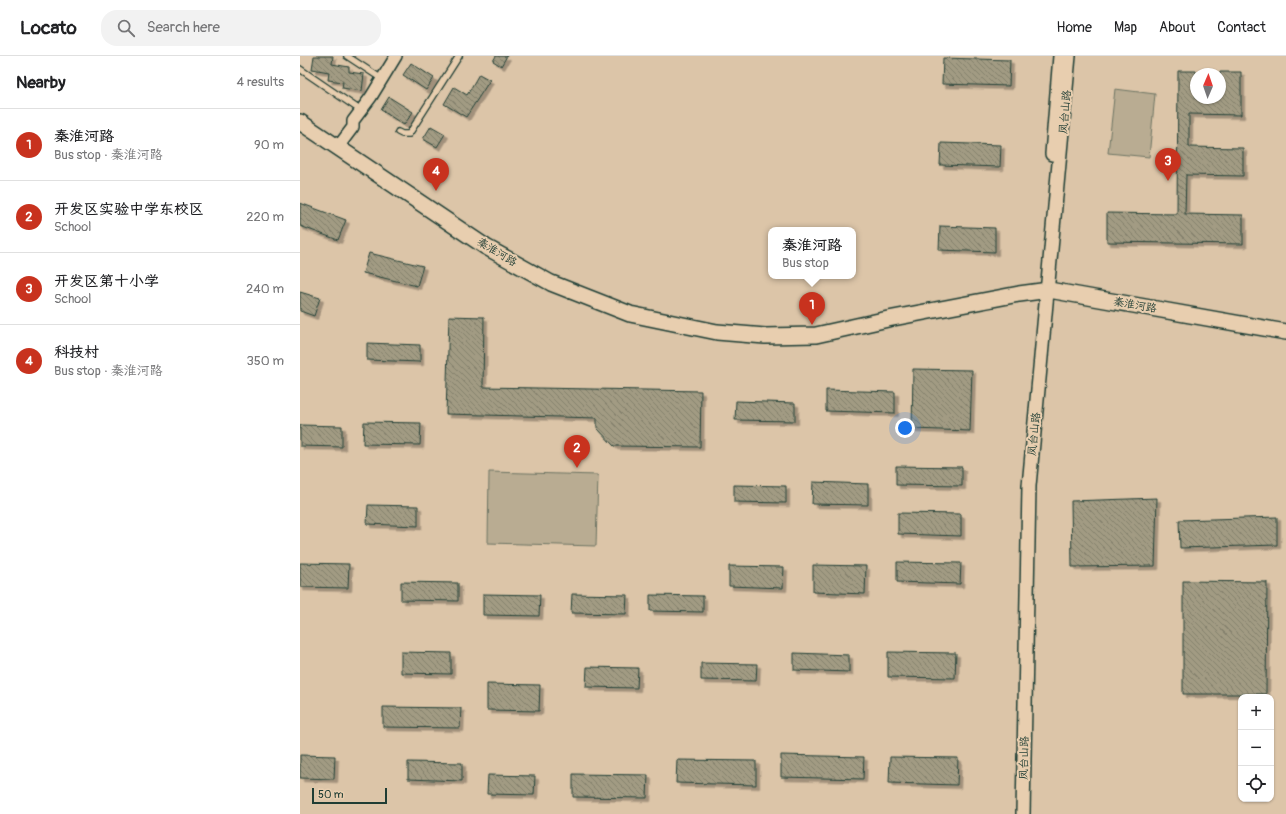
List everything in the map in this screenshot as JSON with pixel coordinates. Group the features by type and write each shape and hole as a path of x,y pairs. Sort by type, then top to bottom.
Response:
{"main road":[{"name":"秦淮河路","path":"300,122 486,247 550,283 637,316 717,332 765,336 816,335 888,319 1044,295 1286,332"},
{"name":"秦淮河路","path":"300,132 481,253 546,291 628,323 718,340 767,345 820,344 1044,295 1286,343"}],"street":[{"path":"338,147 353,127 353,121 396,56"},
{"name":"凤台山路","path":"1023,814 1029,486 1044,295 1060,56"},
{"name":"凤台山路","path":"1014,814 1021,486 1044,295 1069,56"}],"lane":[{"path":"347,56 382,79"},
{"path":"398,132 402,134 409,134 459,56"},
{"path":"300,69 360,110"}],"shaded area":[{"path":"1115,89 1155,94 1149,157 1108,153"},
{"path":"489,472 598,475 596,546 488,543"}],"building":[{"path":"314,56 333,56 332,64 349,67 349,72 364,74 362,91 342,88 343,82 328,80 329,72 312,69"},
{"path":"496,56 507,56 501,66 493,61"},
{"path":"943,58 1010,60 1009,86 942,84"},
{"path":"411,63 434,78 426,90 403,75"},
{"path":"1178,71 1190,71 1190,104 1226,104 1226,72 1241,72 1241,115 1189,114 1189,147 1243,148 1243,176 1186,175 1185,214 1243,215 1243,244 1107,242 1107,213 1177,214"},
{"path":"479,74 490,80 466,117 444,104 454,87 467,95"},
{"path":"389,97 413,112 404,125 381,110"},
{"path":"431,126 445,134 437,147 423,139"},
{"path":"941,143 1001,145 1000,167 940,165"},
{"path":"300,203 346,220 338,240 300,226"},
{"path":"940,226 995,228 995,252 939,250"},
{"path":"369,253 423,266 417,286 363,273"},
{"path":"300,292 320,298 314,316 300,311"},
{"path":"449,316 484,317 483,387 701,391 700,447 614,446 597,428 597,418 446,414"},
{"path":"367,343 420,345 420,362 367,360"},
{"path":"913,369 972,370 970,431 912,429"},
{"path":"826,390 895,392 895,413 826,411"},
{"path":"736,401 795,403 795,421 735,420"},
{"path":"364,422 421,423 420,445 363,444"},
{"path":"300,425 342,426 342,447 300,446"},
{"path":"896,466 962,467 962,486 896,485"},
{"path":"813,482 868,484 868,505 812,504"},
{"path":"734,485 786,486 786,503 734,502"},
{"path":"1157,498 1155,566 1072,567 1071,501"},
{"path":"368,505 418,506 418,526 367,524"},
{"path":"898,513 961,514 961,536 898,534"},
{"path":"1277,517 1277,545 1180,548 1179,520"},
{"path":"897,562 961,563 960,584 897,582"},
{"path":"300,563 349,564 348,588 300,587"},
{"path":"813,565 866,566 865,594 813,592"},
{"path":"729,566 784,567 783,588 729,586"},
{"path":"1183,581 1267,582 1266,694 1183,694"},
{"path":"401,582 458,583 458,601 401,600"},
{"path":"483,594 540,595 539,616 483,615"},
{"path":"572,594 627,595 626,614 571,613"},
{"path":"650,595 703,596 703,612 650,611"},
{"path":"401,652 451,653 451,674 401,673"},
{"path":"888,652 956,653 955,678 888,677"},
{"path":"794,653 849,655 849,672 794,670"},
{"path":"701,663 757,664 756,681 701,680"},
{"path":"587,667 638,668 637,688 586,687"},
{"path":"487,684 540,685 539,711 487,710"},
{"path":"383,707 461,708 460,728 383,727"},
{"path":"300,755 335,756 334,779 300,778"},
{"path":"781,755 864,757 863,779 781,777"},
{"path":"890,757 958,758 957,785 889,783"},
{"path":"677,760 756,761 756,785 676,783"},
{"path":"408,762 462,763 462,781 408,779"},
{"path":"573,774 648,775 647,798 573,797"},
{"path":"488,775 535,776 534,795 487,794"}],"place":[{"name":"开发区第十小学","path":"1168,181"},
{"name":"科技村","path":"436,191"},
{"name":"秦淮河路","path":"812,325"},
{"name":"开发区实验中学东校区","path":"577,468"}]}
